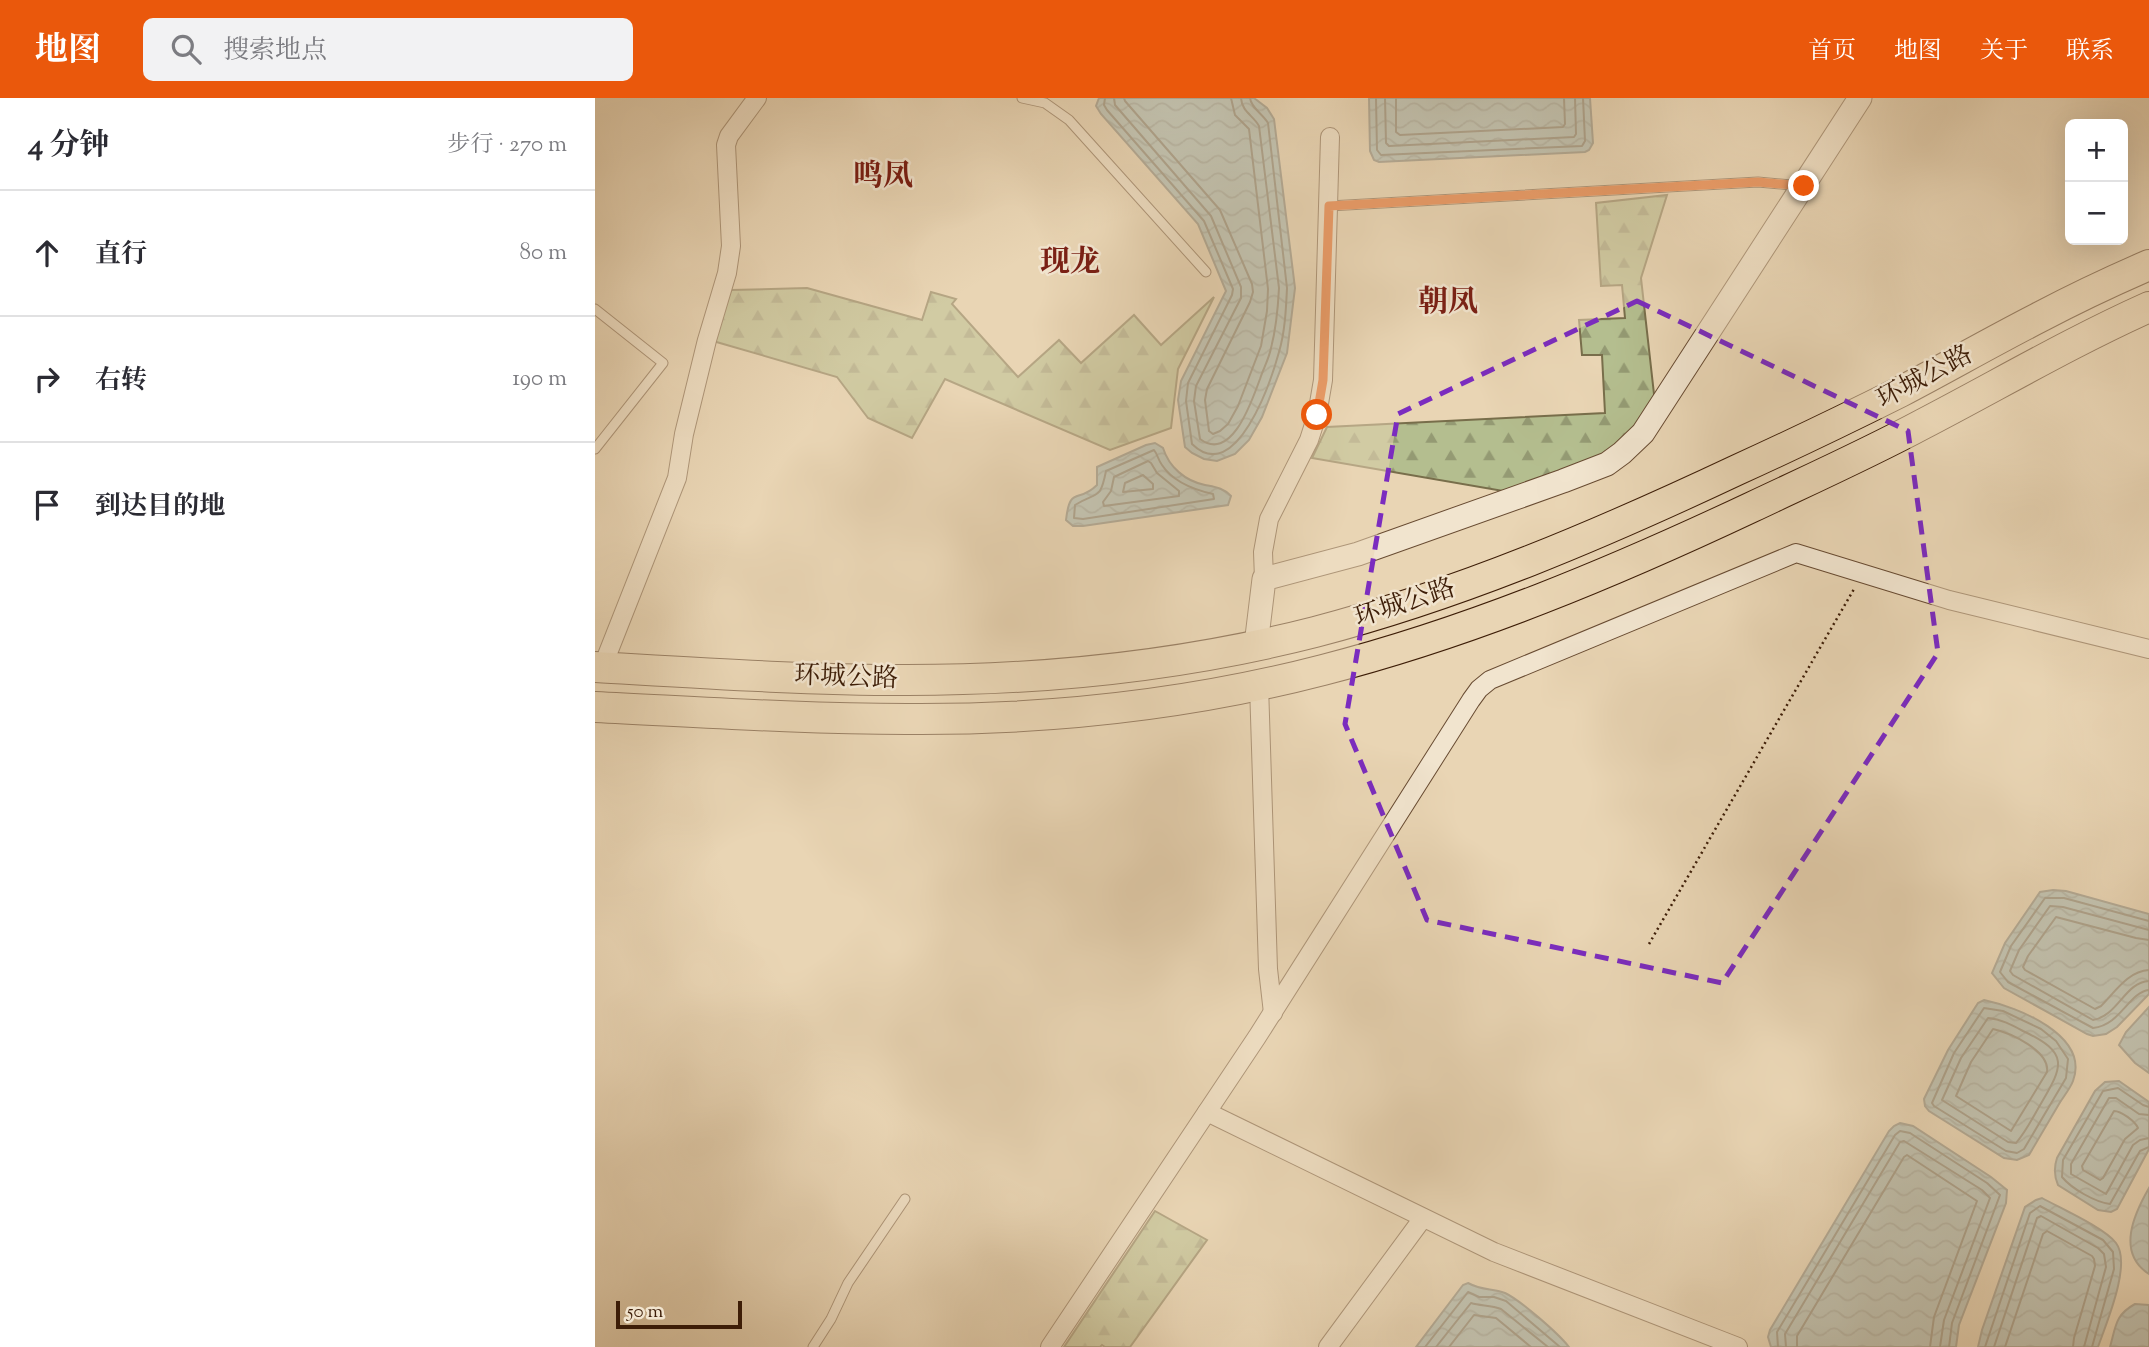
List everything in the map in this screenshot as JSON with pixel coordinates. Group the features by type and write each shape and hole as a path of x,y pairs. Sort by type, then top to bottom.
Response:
{"highway":[{"name":"环城公路","path":"599,667 862,679 1050,675 1117,668 1257,645 1313,632 1402,607 1471,583 1683,496 1844,420 2039,317 2149,265"},
{"name":"环城公路","path":"595,707 834,718 956,719 1122,707 1259,685 1323,670 1403,648 1613,569 1861,455 2058,351 2149,307"}],"street":[{"path":"599,667 677,478 684,434 729,260 731,246 726,145 729,136 757,98"},
{"path":"1264,579 1358,554 1574,477 1607,464 1622,453 1643,433 1860,98"},
{"path":"1257,645 1264,579 1263,552 1269,519 1309,440 1317,415 1323,380 1330,137"},
{"path":"1050,1347 1273,1013 1444,741 1485,683 1795,553 1949,600 2149,649"},
{"path":"1259,685 1268,969 1273,1013"},
{"path":"1207,1112 1494,1252 1738,1347"},
{"path":"1328,1347 1423,1218"}],"lane":[{"path":"1022,98 1045,103 1069,120 1206,272"},
{"path":"1329,206 1758,182 1804,186"},
{"path":"595,309 663,363 595,449"},
{"path":"813,1347 831,1319 848,1283 905,1199"}],"path":[{"path":"1649,944 1863,573"}],"highlighted area":[{"path":"1637,301 1908,431 1938,653 1722,983 1427,920 1345,724 1398,414"}],"green space":[{"path":"1667,195 1641,278 1655,403 1642,422 1605,456 1503,491 1312,458 1327,427 1605,413 1602,355 1582,355 1579,320 1625,318 1622,285 1601,286 1596,203"},
{"path":"807,288 922,320 931,292 956,299 952,304 1018,377 1059,340 1081,363 1134,315 1161,345 1214,297 1178,369 1171,428 1110,450 945,379 912,438 868,418 837,377 713,341 731,290"},
{"path":"1155,1211 1207,1240 1130,1347 1064,1347"}],"water":[{"path":"1099,98 1254,98 1267,108 1274,119 1295,288 1287,353 1262,417 1249,440 1235,454 1217,461 1204,459 1185,447 1178,400 1181,381 1226,291 1198,224 1101,114 1096,106"},
{"path":"1369,98 1590,98 1593,143 1585,152 1379,162 1374,160 1370,151"},
{"path":"1155,443 1163,448 1169,461 1185,477 1228,493 1231,496 1228,505 1083,526 1073,526 1066,520 1070,502 1097,485 1097,467"},
{"path":"2066,891 2149,914 2149,994 2117,1027 2106,1034 2087,1034 2004,988 1992,973 2005,943 2040,892"},
{"path":"1984,1000 2014,1009 2047,1026 2061,1037 2071,1050 2075,1065 2072,1084 2029,1155 2017,1160 2004,1158 1925,1106 1924,1099 1948,1050 1978,1003"},
{"path":"2149,1007 2149,1073 2135,1063 2119,1045 2126,1032"},
{"path":"2119,1081 2149,1102 2149,1149 2117,1209 2111,1212 2098,1210 2058,1185 2055,1168 2057,1158 2095,1091 2105,1082"},
{"path":"1900,1123 1913,1126 2007,1190 2006,1203 1959,1325 1956,1347 1771,1347 1768,1337 1770,1330 1889,1131"},
{"path":"2149,1188 2149,1274 2133,1255 2131,1233 2138,1209"},
{"path":"2042,1198 2102,1231 2116,1243 2120,1253 2121,1265 2116,1294 2098,1347 1978,1347 2025,1207"},
{"path":"1468,1283 1512,1297 1539,1317 1569,1347 1416,1347 1463,1285"},
{"path":"2135,1304 2149,1305 2149,1347 2110,1347 2120,1317"}],"district":[{"name":"鸣凤","path":"883,177"},
{"name":"现龙","path":"1070,263"},
{"name":"朝凤","path":"1448,303"}],"route":[{"path":"1317,415 1323,380 1329,206 1758,182 1804,186"}]}
